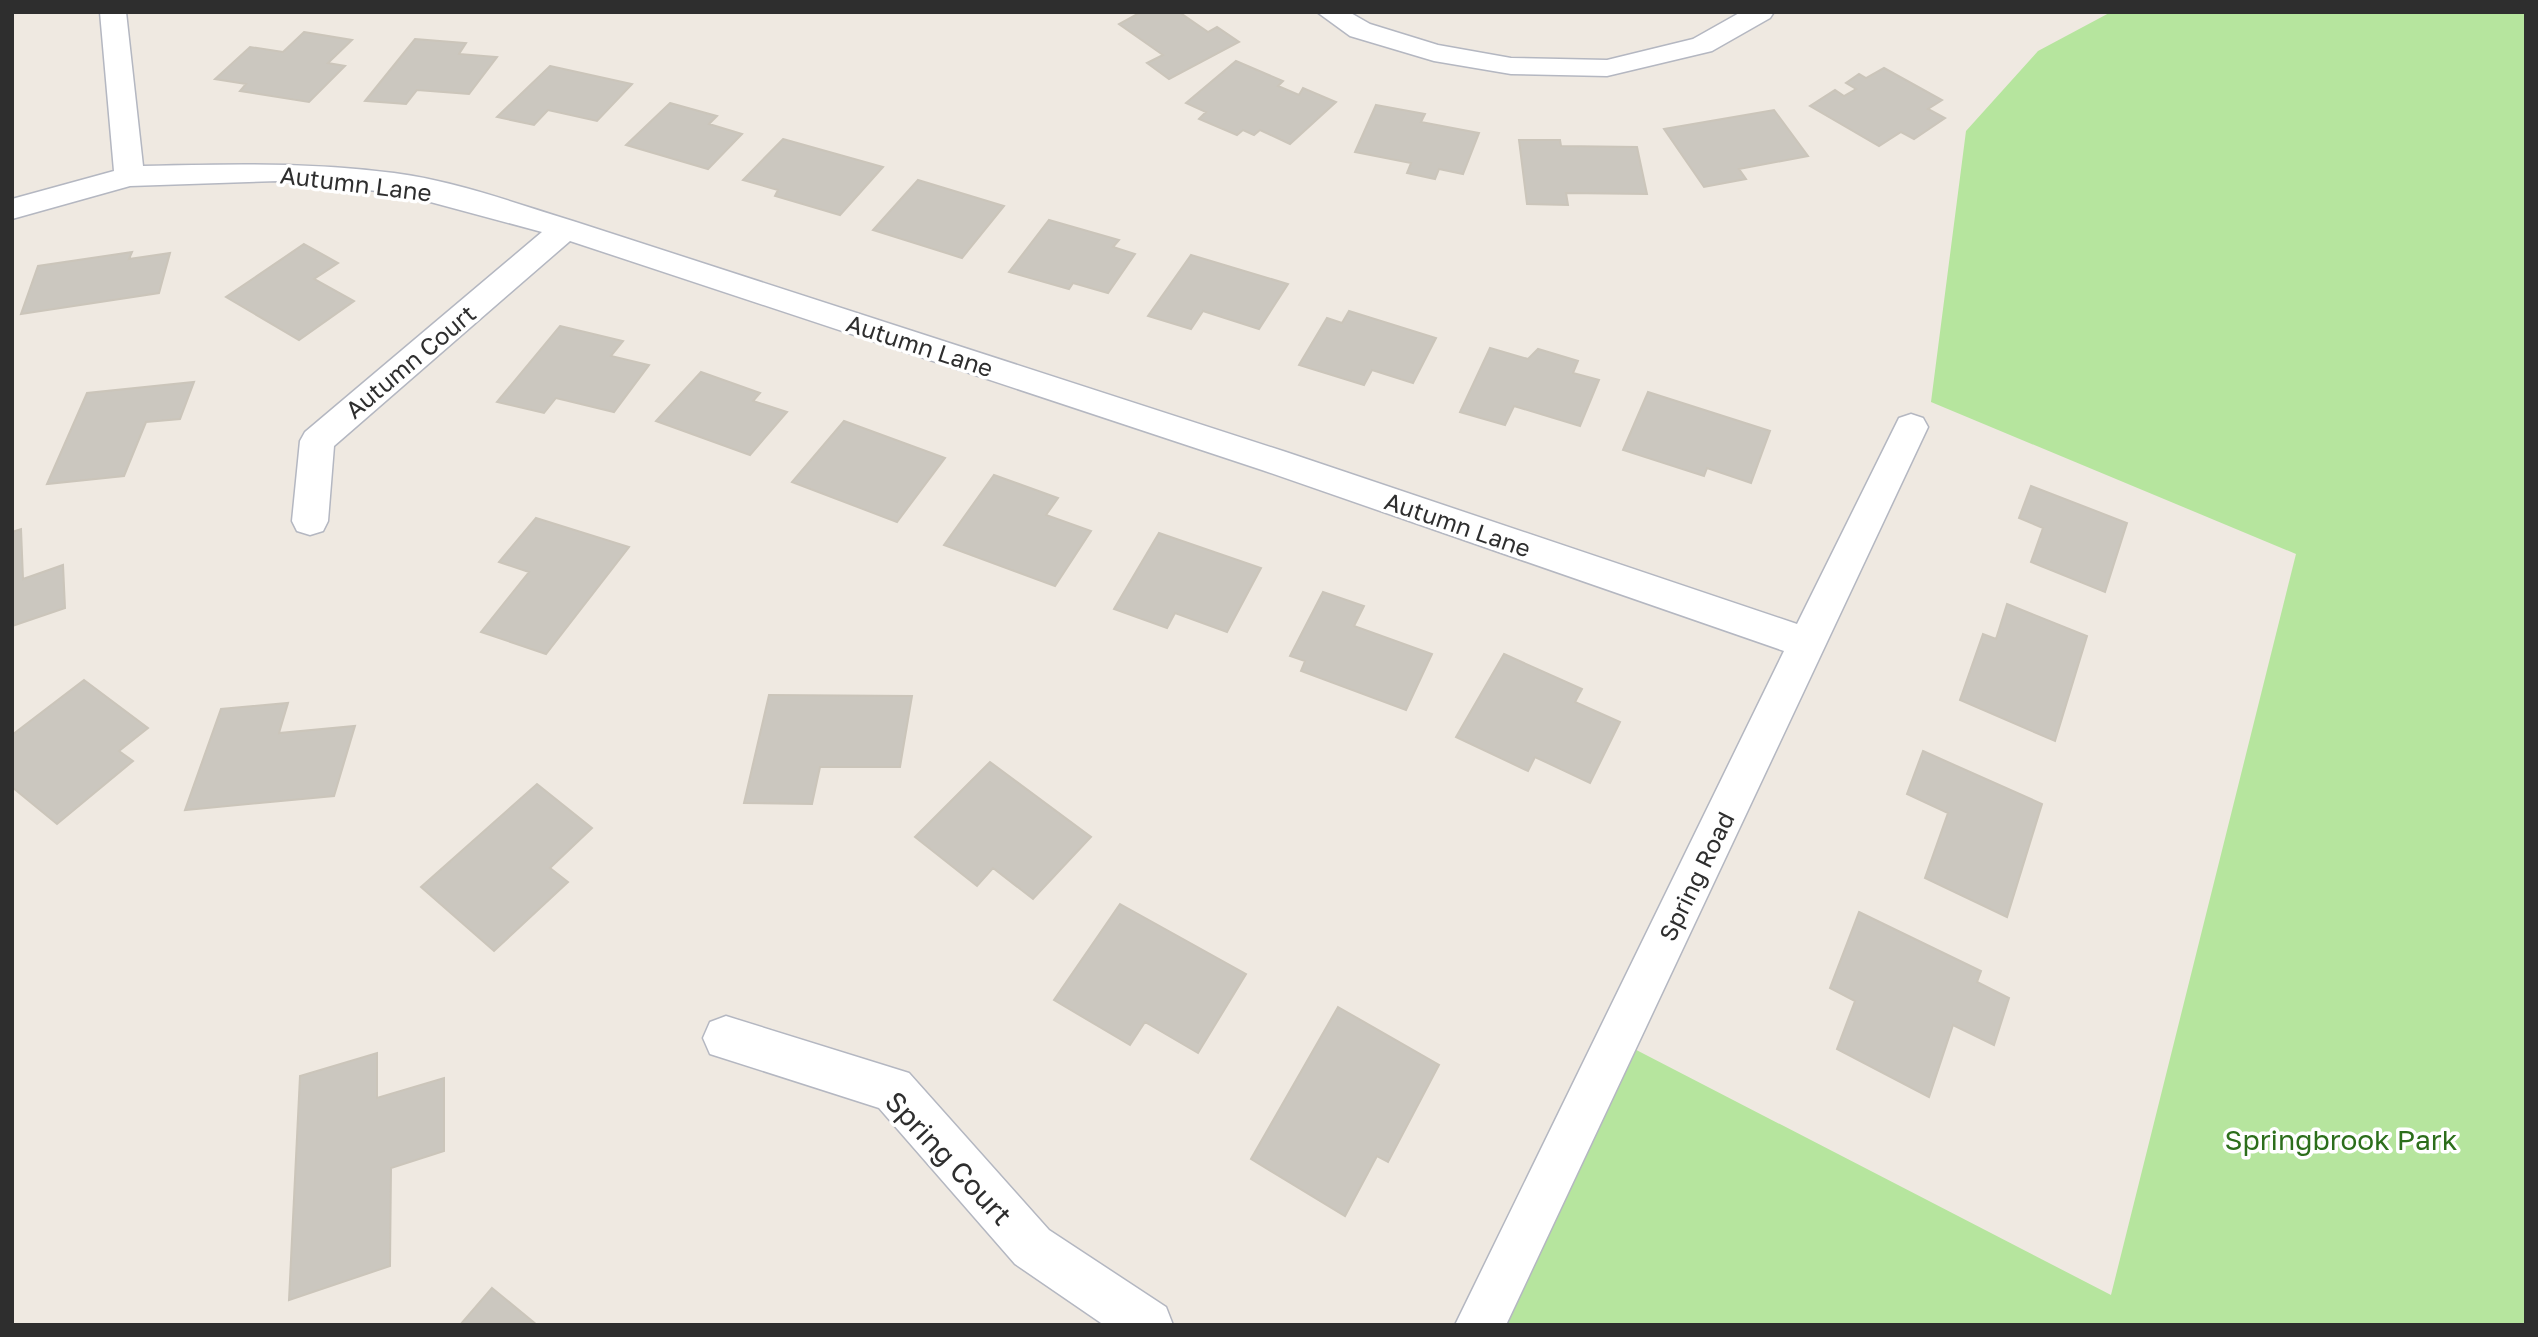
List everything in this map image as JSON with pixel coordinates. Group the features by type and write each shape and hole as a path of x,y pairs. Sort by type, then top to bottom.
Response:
{"street":[{"path":"113,12 128,176"},
{"path":"1330,12 1360,30 1434,53 1511,66 1606,68 1702,45 1760,12"},
{"name":"Autumn Lane","path":"12,209 128,176 278,172 397,183 461,198 565,229 1274,461 1808,644"},
{"name":"Autumn Court","path":"310,522 317,441 565,229"},
{"name":"Spring Road","path":"1480,1325 1911,427"},
{"name":"Spring Court","path":"726,1038 892,1089 1032,1247 1148,1325"}],"green space":[{"name":"Springbrook Park","path":"2111,12 2526,12 2526,1325 1480,1325 1617,1040 2111,1295 2296,554 1931,402 1966,131 2038,51"}],"building":[{"path":"1141,12 1179,12 1208,32 1217,27 1239,42 1169,79 1147,63 1163,55 1119,24"},
{"path":"304,32 352,40 328,63 345,66 309,102 240,91 246,84 215,79 250,47 283,52"},
{"path":"415,39 466,43 459,54 497,57 469,94 417,90 406,104 365,101"},
{"path":"1236,61 1283,81 1278,86 1299,95 1303,88 1336,102 1290,144 1260,130 1254,135 1243,130 1237,135 1199,119 1206,112 1186,103"},
{"path":"550,66 632,84 597,121 548,110 534,125 497,117"},
{"path":"1884,68 1942,100 1928,109 1945,118 1914,139 1901,132 1879,146 1810,106 1835,90 1844,96 1856,89 1846,83 1859,74 1866,78"},
{"path":"670,103 717,116 709,124 742,134 708,169 626,145"},
{"path":"1376,105 1425,114 1421,122 1479,133 1463,174 1439,169 1435,179 1407,173 1411,163 1355,152"},
{"path":"1774,110 1808,156 1739,169 1746,179 1704,187 1664,129"},
{"path":"783,139 883,167 840,215 775,196 778,190 743,180"},
{"path":"1519,140 1560,140 1561,146 1637,147 1647,194 1566,193 1568,205 1527,204"},
{"path":"918,180 1004,206 962,258 873,230"},
{"path":"1049,220 1119,240 1113,247 1135,254 1108,293 1073,283 1069,289 1009,272"},
{"path":"304,244 338,263 314,279 354,301 299,340 226,297"},
{"path":"132,252 129,259 170,253 159,293 21,314 38,266"},
{"path":"1191,255 1288,284 1259,329 1203,311 1191,329 1148,316"},
{"path":"1349,311 1436,338 1413,383 1372,370 1364,385 1299,365 1327,318 1342,323"},
{"path":"560,326 623,341 611,356 649,365 614,412 556,398 544,413 497,402"},
{"path":"1490,348 1528,359 1538,349 1578,361 1573,373 1599,380 1580,426 1514,406 1505,425 1460,412"},
{"path":"701,372 760,393 753,401 787,412 750,455 656,421"},
{"path":"194,382 180,419 146,422 124,476 47,484 87,393"},
{"path":"1648,392 1770,431 1751,483 1707,468 1704,476 1623,450"},
{"path":"844,421 945,458 897,522 792,482"},
{"path":"994,475 1058,498 1046,515 1091,531 1055,586 944,545"},
{"path":"2031,486 2127,523 2105,592 2031,562 2043,528 2019,518"},
{"path":"536,518 629,547 546,654 481,632 529,572 499,562"},
{"path":"21,529 23,579 63,565 65,608 12,626 12,532"},
{"path":"1159,533 1261,568 1227,632 1175,613 1167,628 1114,609"},
{"path":"1323,592 1364,606 1354,626 1432,654 1406,710 1301,671 1305,661 1290,656"},
{"path":"2007,604 2087,636 2055,741 1960,700 1983,634 1996,639"},
{"path":"1504,654 1582,689 1575,702 1620,722 1590,783 1535,757 1528,771 1456,737"},
{"path":"84,680 148,728 119,751 133,761 57,824 12,787 12,735"},
{"path":"769,695 912,696 900,767 820,767 812,804 744,803"},
{"path":"288,703 279,733 355,726 334,796 185,810 221,709"},
{"path":"1923,751 2042,804 2007,917 1925,878 1948,813 1907,794"},
{"path":"990,762 1091,837 1033,899 993,868 977,886 915,837"},
{"path":"537,784 592,828 550,868 568,882 494,951 421,887"},
{"path":"1120,904 1246,974 1198,1053 1145,1022 1130,1045 1054,1000"},
{"path":"1859,912 1981,971 1977,982 2009,998 1994,1045 1953,1025 1929,1097 1837,1049 1855,1001 1830,988"},
{"path":"1338,1007 1439,1065 1388,1162 1377,1156 1345,1216 1251,1159"},
{"path":"377,1053 377,1098 444,1078 444,1151 391,1168 390,1266 289,1300 300,1076"},
{"path":"492,1288 537,1325 460,1325"}]}
